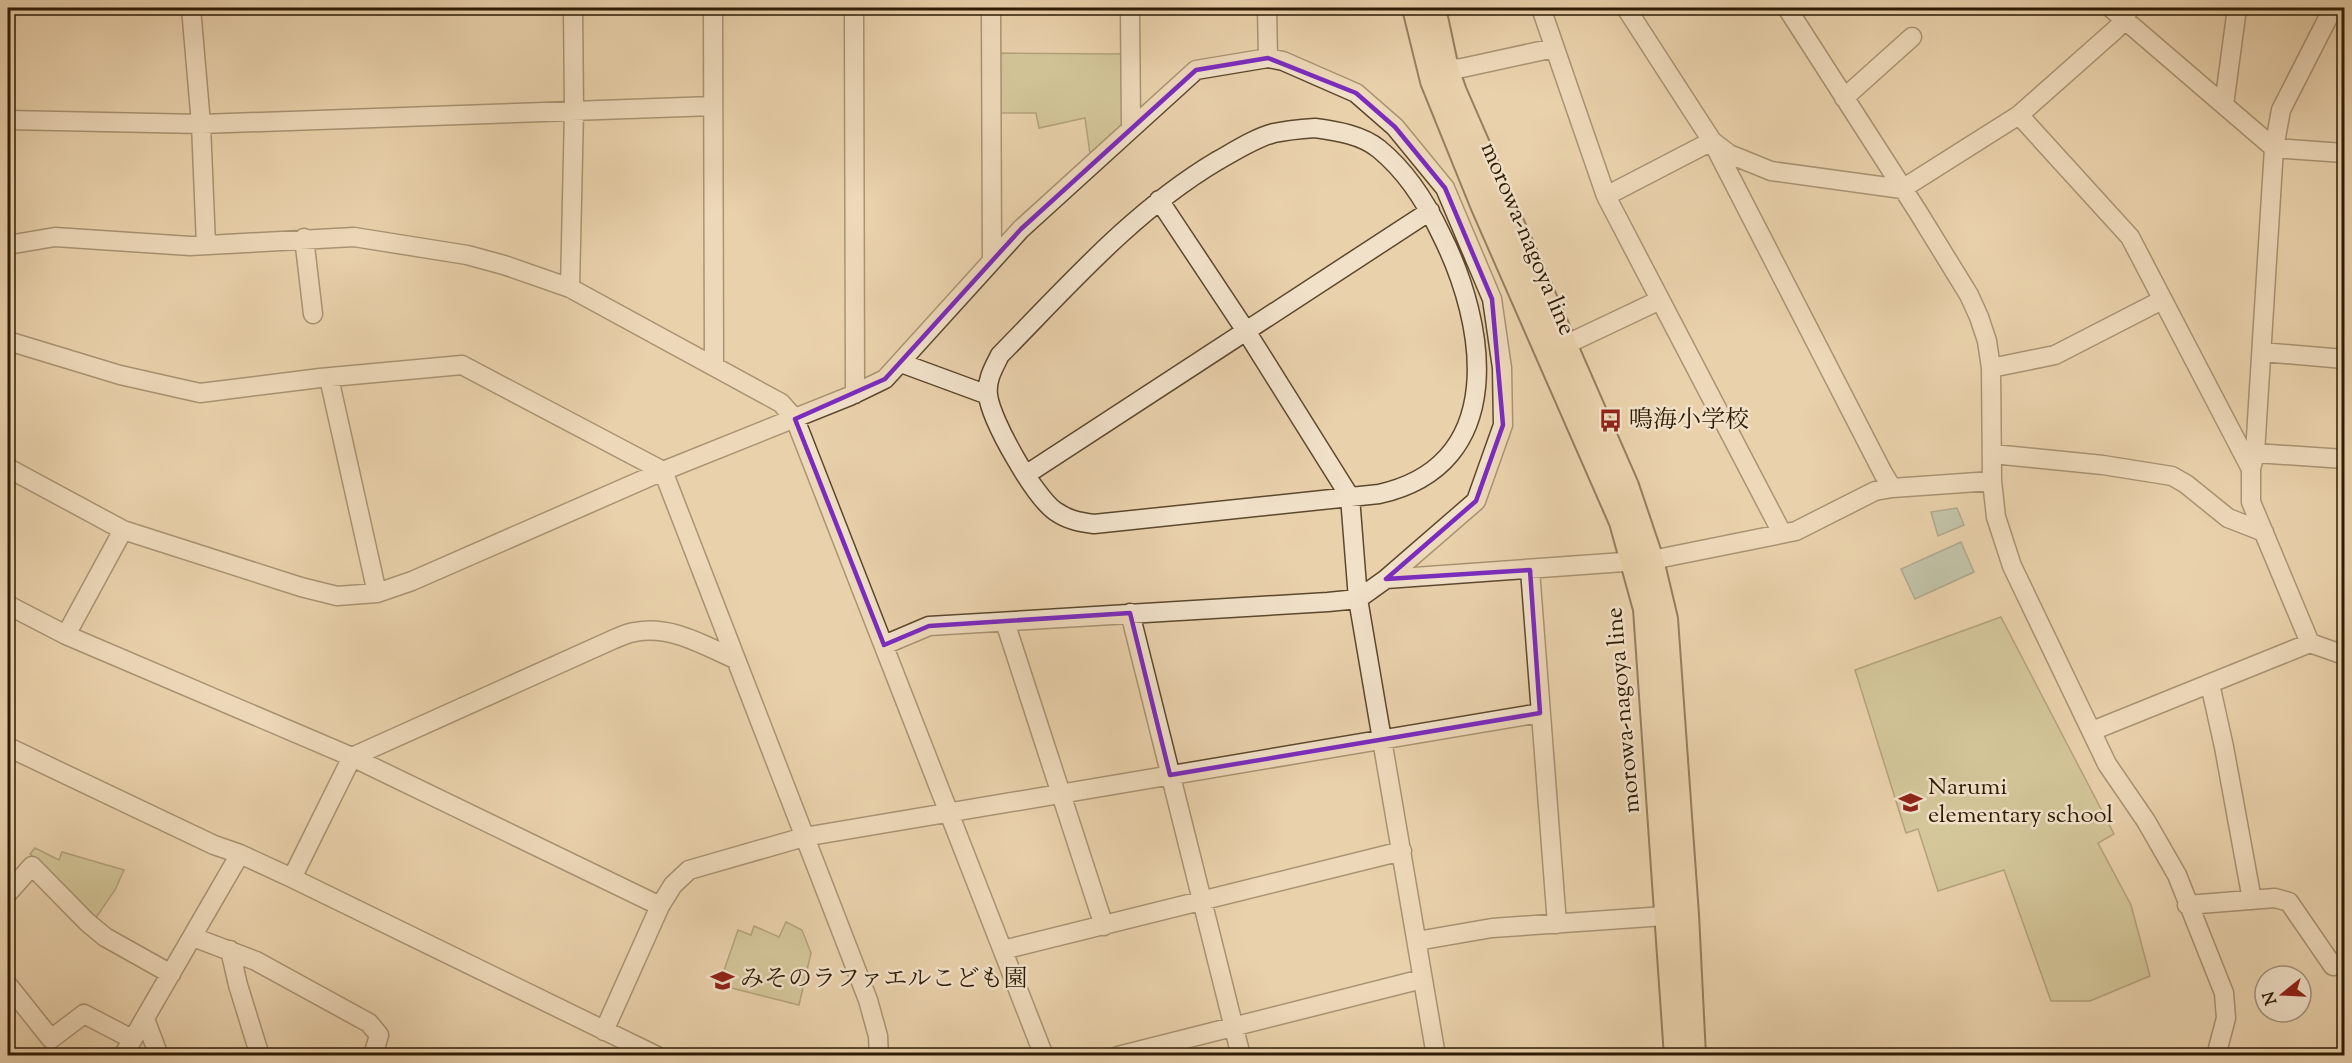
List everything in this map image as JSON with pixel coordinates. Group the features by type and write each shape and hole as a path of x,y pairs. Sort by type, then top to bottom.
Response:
{"main road":[{"name":"morowa-nagoya line","path":"1414,8 1432,81 1483,207 1666,619 1677,915 1676,1056"},
{"name":"morowa-nagoya line","path":"1434,8 1447,69 1564,345 1627,486 1642,561"},
{"name":"morowa-nagoya line","path":"1677,915 1694,1056"}],"street":[{"path":"191,8 201,124 206,245"},
{"path":"570,288 574,111 573,8"},
{"path":"713,8 714,364"},
{"path":"854,8 855,394"},
{"path":"991,8 992,260"},
{"path":"1130,8 1131,129"},
{"path":"1267,8 1268,58"},
{"path":"1541,8 1606,196 1782,533"},
{"path":"1626,8 1712,141 1882,473 1893,488"},
{"path":"1787,8 1969,296 1987,341 1991,368 1992,481 1996,517 2012,566 2107,764 2146,821 2177,875 2187,905 2224,993 2226,1018 2216,1056"},
{"path":"2224,105 2237,8"},
{"path":"2310,644 2252,502 2253,461 2274,148 2281,110 2333,8"},
{"path":"1712,141 1729,154 1771,171 1902,189 2019,115 2122,11 2274,148 2344,153"},
{"path":"1844,98 1912,37"},
{"path":"1447,69 1462,68 1554,48"},
{"path":"8,468 123,530 337,596 377,593 412,581 663,471 795,419 885,379 1020,229 1196,70 1268,58 1283,61 1356,93 1395,127 1445,188 1492,299 1502,368 1503,425 1476,501 1386,579 1358,599 929,626 884,645"},
{"path":"8,120 201,124 713,106"},
{"path":"2019,115 2130,237 2162,300 2253,461"},
{"path":"1315,128 1338,131 1378,148 1409,179 1430,211 1452,256 1471,318 1478,362 1478,385 1466,428 1454,449 1439,466 1421,480 1403,489 1350,497 1094,524 1073,521 1053,510 1039,495 1004,438 995,418 988,395 990,374 1000,355 1125,229 1159,200 1213,164 1272,134 1315,128"},
{"path":"1606,196 1712,141"},
{"path":"1159,200 1246,331 1350,497 1358,599 1436,1056"},
{"path":"1026,474 1430,211"},
{"path":"8,245 55,237 206,245 354,237 441,250 504,265 570,288 714,364 781,403 795,419 1044,1056"},
{"path":"304,238 313,314"},
{"path":"1564,345 1660,300"},
{"path":"1991,368 2055,355 2162,300"},
{"path":"8,341 120,375 200,393 462,365 663,471 868,1000 878,1036 879,1056"},
{"path":"2262,352 2344,358"},
{"path":"901,363 988,395"},
{"path":"329,378 377,593"},
{"path":"1993,454 2103,465 2172,476 2186,484 2228,518 2264,532"},
{"path":"2253,461 2344,459"},
{"path":"1386,579 1642,561 1796,531 1875,491 1992,481"},
{"path":"66,635 123,530"},
{"path":"1530,570 1557,924"},
{"path":"8,605 66,635 352,757 660,906"},
{"path":"1130,614 1241,1056"},
{"path":"1005,622 1104,926"},
{"path":"292,878 352,757 612,640 635,632 656,631 687,636 735,659"},
{"path":"2092,731 2310,644 2344,655"},
{"path":"2210,684 2252,900"},
{"path":"604,1031 660,906 673,885 689,870 804,837 1540,713"},
{"path":"8,747 214,845 240,854 292,878 657,1056"},
{"path":"1003,950 1402,851"},
{"path":"123,1056 240,854"},
{"path":"8,893 32,866 105,937 171,974"},
{"path":"2187,905 2275,898 2289,902 2333,966"},
{"path":"1417,941 1492,928 1677,915"},
{"path":"193,937 256,961 369,1023 379,1035 373,1056"},
{"path":"230,950 238,985 260,1056"},
{"path":"1118,1056 1422,979"},
{"path":"8,985 51,1039 84,1014 132,1039"},
{"path":"145,1019 159,1056"}],"highlighted area":[{"path":"1268,58 1356,93 1395,127 1445,188 1492,299 1503,425 1476,501 1386,579 1530,570 1540,713 1170,775 1130,613 929,626 884,645 795,419 885,379 1021,229 1196,70"}],"shaded area":[{"path":"997,53 1124,54 1124,123 1090,154 1085,118 1039,128 1036,113 998,113"},
{"path":"1957,508 1964,525 1938,536 1931,512"},
{"path":"1961,542 1974,572 1915,599 1901,569"},
{"path":"2001,617 2114,834 2098,843 2131,905 2150,976 2090,1001 2051,1001 2004,870 1938,891 1918,829 1906,833 1855,670"},
{"path":"35,848 59,860 62,852 124,870 115,890 95,919 30,854"},
{"path":"786,922 802,930 811,953 799,1005 719,985 738,930 751,935 754,926 779,937"}],"place":[{"name":"鳴海小学校","path":"1611,421"},
{"name":"Narumi elementary school","path":"1910,802"},
{"name":"みそのラファエルこども園","path":"722,980"}]}
